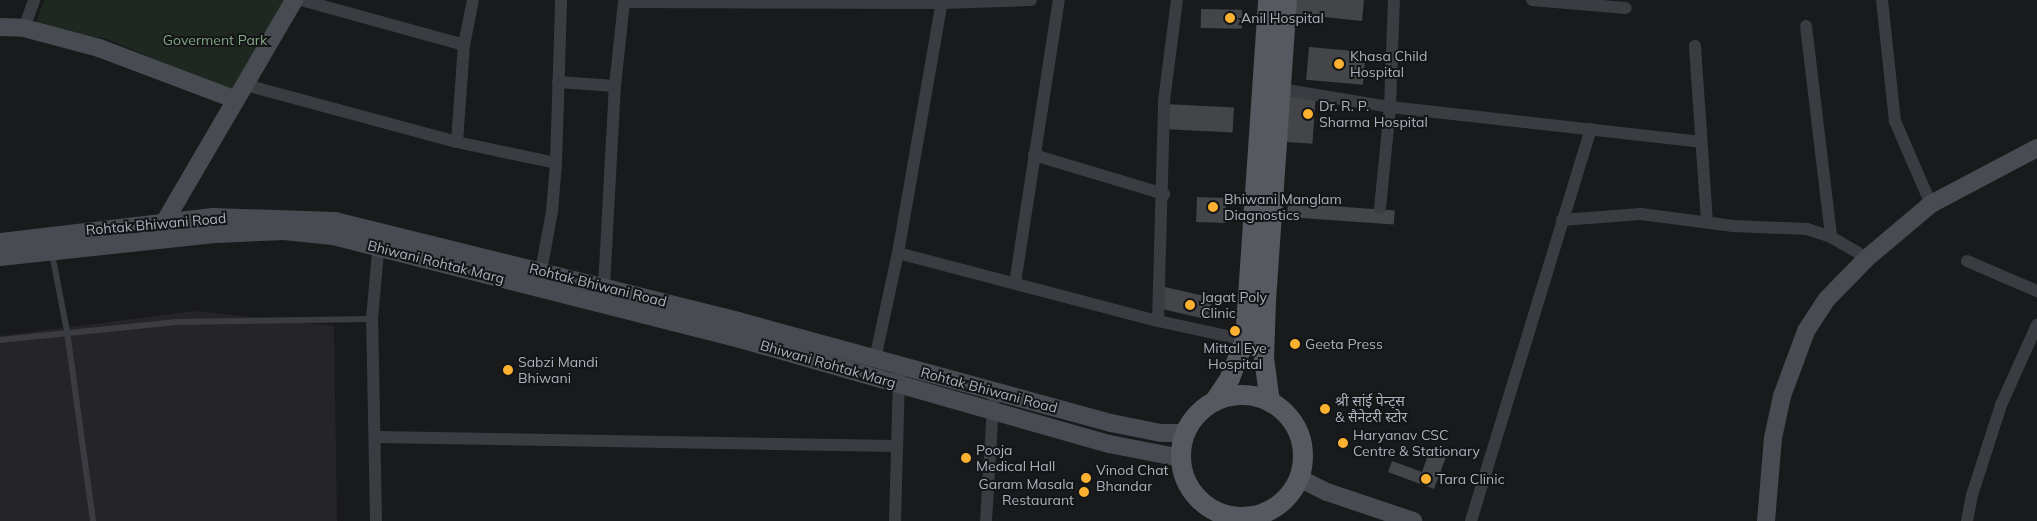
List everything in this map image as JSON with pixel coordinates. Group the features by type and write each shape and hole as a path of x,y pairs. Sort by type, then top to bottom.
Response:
{"main road":[{"path":"158,238 163,221 238,91 294,0"},
{"path":"1214,402 1242,396 1270,402 1285,412 1299,434 1303,460 1299,478 1290,493 1277,506 1260,518 1217,516 1191,489 1181,458 1186,433 1200,412 1214,402 1230,378 1245,340 1268,0"},
{"path":"1270,402 1264,358 1266,300 1287,0"},
{"path":"0,27 24,28 99,48 238,91"},
{"path":"1766,521 1773,438 1790,368 1806,331 1827,299 1867,258 1931,204 2037,148"},
{"name":"Rohtak Bhiwani Road","path":"0,242 50,243 163,221 212,217 335,221 380,238 541,271 875,359 899,375 994,390 1141,430 1186,433"},
{"name":"Bhiwani Rohtak Marg","path":"0,257 50,243 284,231 380,238 740,339 899,375 993,410 1109,444 1181,458"},
{"path":"1299,478 1327,492 1413,521"}],"street":[{"path":"24,28 34,0"},
{"path":"301,0 464,45"},
{"path":"457,142 464,45 473,0"},
{"path":"541,271 552,211 556,163 561,0"},
{"path":"604,287 615,86 623,3 632,0 942,2 1031,0"},
{"path":"1015,283 1059,0"},
{"path":"1158,321 1164,194 1164,101 1177,0"},
{"path":"1380,208 1390,107 1394,0"},
{"path":"1532,0 1626,8"},
{"path":"1882,0 1895,121 1931,204"},
{"path":"875,359 898,253 942,2"},
{"path":"1806,26 1831,237"},
{"path":"1695,46 1707,222"},
{"path":"558,82 615,86"},
{"path":"1280,89 1390,107 1701,142"},
{"path":"238,91 556,163"},
{"path":"1471,521 1591,129"},
{"path":"1034,155 1164,194"},
{"path":"1562,220 1641,214 1707,222 1806,229 1831,237 1867,258"},
{"path":"376,521 377,437 372,319 380,238"},
{"path":"898,253 1158,321 1245,340"},
{"path":"1967,261 2037,291"},
{"path":"1967,521 1972,495 2001,405 2037,325"},
{"path":"895,521 899,375"},
{"path":"986,521 994,390"},
{"path":"377,437 896,446"}],"lane":[{"path":"50,243 67,331 92,521"},
{"path":"0,340 67,331 177,322 286,318 372,319"}],"shaded area":[{"path":"195,311 334,326 337,521 0,521 0,336"}],"green space":[{"name":"Goverment Park","path":"44,0 286,0 232,92 107,39 35,26"}],"building":[{"path":"1289,0 1364,0 1362,21 1287,13"},
{"path":"1201,9 1242,10 1242,29 1201,28"},
{"path":"1309,47 1366,52 1363,85 1306,80"},
{"path":"1290,92 1316,94 1312,144 1287,142"},
{"path":"1165,104 1234,108 1233,133 1164,129"},
{"path":"1197,197 1226,198 1225,223 1196,222"},
{"path":"1288,203 1395,210 1394,224 1287,217"},
{"path":"1165,287 1213,298 1208,319 1160,308"},
{"path":"1429,452 1446,457 1434,489 1388,472 1392,461 1422,472"}],"place":[{"name":"Anil Hospital","path":"1230,18"},
{"name":"Khasa Child Hospital","path":"1339,64"},
{"name":"Dr. R. P. Sharma Hospital","path":"1308,114"},
{"name":"Bhiwani Manglam Diagnostics","path":"1213,207"},
{"name":"Jagat Poly Clinic","path":"1190,305"},
{"name":"Mittal Eye Hospital","path":"1235,331"},
{"name":"Geeta Press","path":"1295,344"},
{"name":"Sabzi Mandi Bhiwani","path":"508,370"},
{"name":"श्री सांई पेन्ट्स & सैनेटरी स्टोर","path":"1325,409"},
{"name":"Haryanav CSC Centre & Stationary","path":"1343,443"},
{"name":"Pooja Medical Hall","path":"966,458"},
{"name":"Vinod Chat Bhandar","path":"1086,478"},
{"name":"Tara Clinic","path":"1426,479"},
{"name":"Garam Masala Restaurant","path":"1084,492"}]}
